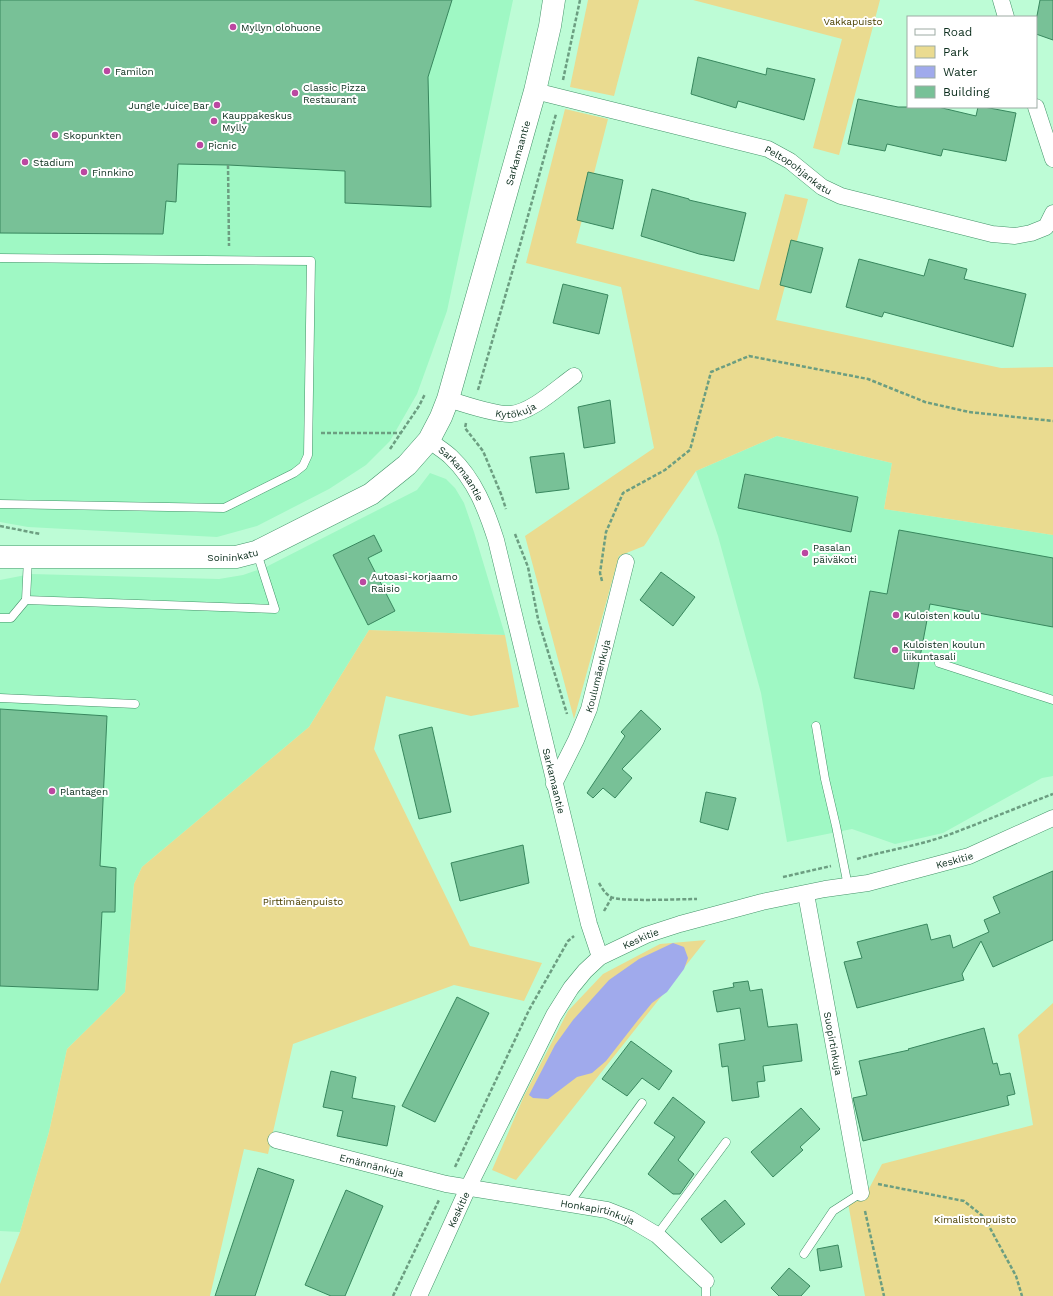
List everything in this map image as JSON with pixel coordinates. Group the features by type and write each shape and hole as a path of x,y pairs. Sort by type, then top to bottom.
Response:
{"street":[{"name":"Sarkamaantie","path":"554,0 550,26 535,91 448,399 441,417 429,440 451,457 473,484 484,505 491,524 589,924 600,956"},
{"path":"1001,0 1006,16"},
{"name":"Peltopohjankatu","path":"535,91 768,148 790,160 822,187 841,196 859,202 992,234 1015,236 1031,233 1051,222"},
{"path":"1036,108 1053,159"},
{"name":"Kytökuja","path":"448,399 473,407 511,414 530,408 574,376"},
{"name":"Soininkatu","path":"0,557 236,557 256,552 371,494 407,465 429,440"},
{"name":"Koulumäenkuja","path":"554,784 576,740 589,709 626,562"},
{"name":"Keskitie","path":"419,1296 468,1188 554,1015 571,988 600,956 646,935 680,924 762,902 825,889 868,883 969,856 1053,818"},
{"name":"Suopirtinkuja","path":"806,894 860,1187"},
{"name":"Emännänkuja","path":"276,1140 446,1184 468,1188"},
{"name":"Honkapirtinkuja","path":"468,1188 607,1210 630,1219 657,1235 706,1288"}],"lane":[{"path":"0,258 311,261 309,432 308,456 303,466 294,473 224,508 0,504"},
{"path":"26,600 276,609 256,552"},
{"path":"0,618 11,618 26,600 28,557"},
{"path":"939,663 1053,700"},
{"path":"0,698 135,704"},
{"path":"816,726 825,780 848,886"},
{"path":"568,1205 642,1103"},
{"path":"657,1235 726,1142"},
{"path":"804,1254 833,1211 860,1187"}],"path":[{"path":"508,513 502,494 483,451 465,428 473,407 520,245 560,97 580,0"},
{"path":"228,165 229,260"},
{"path":"603,587 600,573 606,532 622,493 665,470 690,450 711,372 749,356 868,379 925,402 969,412 1053,421"},
{"path":"309,432 402,433"},
{"path":"514,532 528,567 538,619 576,740"},
{"path":"597,876 602,890 612,898"},
{"path":"884,1296 860,1187 873,1183 964,1201 984,1216 1016,1276 1022,1296"}],"shaded area":[{"name":"Kauppakeskus Mylly","path":"0,0 513,0 447,311 417,394 390,441 366,465 329,489 257,526 217,537 28,527 0,522"},
{"name":"Kuloisten koulu","path":"777,436 892,463 884,509 1053,535 1053,776 1042,778 943,833 895,844 852,829 787,842 761,693 718,536 696,471"},
{"path":"430,473 446,479 455,488 464,503 505,635 369,630 309,727 142,867 134,884 125,992 67,1049 49,1132 20,1232 0,1231 0,580 31,574 219,579 243,575 266,567 417,490"}],"green space":[{"path":"588,0 639,0 614,96 570,87"},
{"name":"Vakkapuisto","path":"693,0 880,0 839,155 813,148 842,39"},
{"path":"565,109 608,119 576,243 759,290 785,194 808,199 776,320 1001,368 1053,367 1053,535 884,509 892,463 777,436 696,471 644,546 619,556 574,719 525,536 654,448 621,287 526,263"},
{"name":"Pirttimäenpuisto","path":"369,630 505,635 519,707 471,716 386,696 374,749 470,946 542,963 524,1001 454,985 293,1044 268,1154 244,1149 210,1296 0,1296 0,1284 20,1232 49,1132 67,1049 125,992 134,884 142,867 309,727"},
{"path":"706,940 516,1180 492,1170 524,1096 568,1011 603,974 660,944"},
{"name":"Kimalistonpuisto","path":"1053,1003 1053,1296 865,1296 848,1203 863,1200 882,1164 1033,1125 1018,1035"}],"water":[{"path":"673,943 684,947 688,958 684,969 667,992 652,1003 606,1061 592,1073 577,1077 548,1099 533,1098 529,1095 555,1045 573,1020 609,980 639,959"}],"building":[{"name":"Kauppakeskus Mylly","path":"0,0 452,0 428,77 431,207 345,203 345,171 178,164 176,202 166,201 163,234 0,233"},
{"path":"1040,0 1053,0 1053,40 1037,34 1037,16"},
{"path":"698,57 766,75 767,68 815,79 804,120 738,101 736,108 691,94"},
{"path":"858,99 907,108 942,108 976,116 978,108 989,108 1016,113 1006,161 943,149 941,156 887,144 885,151 848,144"},
{"path":"588,172 623,180 613,229 577,220"},
{"path":"652,189 689,200 746,213 734,261 699,254 641,236"},
{"path":"791,240 823,248 811,293 780,285"},
{"path":"859,259 924,276 929,259 967,269 964,279 1026,294 1013,347 884,312 882,317 846,307"},
{"path":"563,284 608,295 599,334 553,323"},
{"path":"610,400 615,443 584,448 578,407"},
{"path":"564,453 569,489 536,493 530,457"},
{"path":"745,474 858,497 851,532 738,508"},
{"path":"899,530 1053,558 1053,627 930,604 914,689 854,678 870,591 887,594"},
{"path":"374,535 382,551 368,558 395,611 368,625 333,555"},
{"path":"661,572 695,597 673,626 640,600"},
{"name":"Plantagen","path":"0,709 107,716 100,866 116,868 115,912 102,912 98,990 0,986"},
{"path":"641,710 661,729 622,769 632,778 615,798 603,788 593,798 587,793 625,736 621,732"},
{"path":"432,727 451,812 419,819 399,735"},
{"path":"706,792 736,798 728,830 700,822"},
{"path":"523,845 529,883 460,901 451,863"},
{"path":"1053,871 1053,940 993,967 981,941 962,974 964,980 857,1008 844,962 862,958 857,942 927,924 931,940 950,935 953,948 989,932 984,920 1000,913 993,897"},
{"path":"748,981 750,991 762,989 768,1027 797,1024 802,1061 763,1066 765,1081 757,1082 759,1097 732,1101 728,1066 722,1067 719,1044 745,1040 740,1008 717,1012 713,991 734,987 733,983"},
{"path":"457,997 489,1013 435,1122 402,1106"},
{"path":"984,1028 993,1064 997,1063 1000,1075 1010,1073 1015,1094 1007,1096 1009,1105 863,1141 853,1098 867,1095 859,1061 909,1050 908,1049"},
{"path":"631,1041 672,1071 659,1090 642,1078 627,1096 602,1079"},
{"path":"331,1071 356,1077 352,1098 395,1106 387,1146 337,1136 343,1111 323,1107"},
{"path":"673,1097 705,1122 678,1160 694,1174 680,1194 673,1194 648,1174 675,1137 654,1123"},
{"path":"801,1108 820,1129 800,1147 803,1150 773,1177 751,1152"},
{"path":"258,1168 294,1180 255,1296 215,1296"},
{"path":"346,1190 383,1206 345,1296 331,1296 305,1285"},
{"path":"725,1200 745,1224 721,1243 701,1219"},
{"path":"838,1245 842,1267 820,1271 817,1249"},
{"path":"789,1268 810,1286 801,1296 779,1296 771,1288"}],"place":[{"name":"Myllyn olohuone","path":"233,27"},
{"name":"Familon","path":"107,71"},
{"name":"Classic Pizza Restaurant","path":"295,93"},
{"name":"Jungle Juice Bar","path":"217,105"},
{"name":"Kauppakeskus Mylly","path":"214,121"},
{"name":"Skopunkten","path":"55,135"},
{"name":"Picnic","path":"200,145"},
{"name":"Stadium","path":"25,162"},
{"name":"Finnkino","path":"84,172"},
{"name":"Pasalan päiväkoti","path":"805,553"},
{"name":"Autoasi-korjaamo Raisio","path":"363,582"},
{"name":"Kuloisten koulu","path":"896,615"},
{"name":"Kuloisten koulun liikuntasali","path":"895,650"},
{"name":"Plantagen","path":"52,791"}]}
